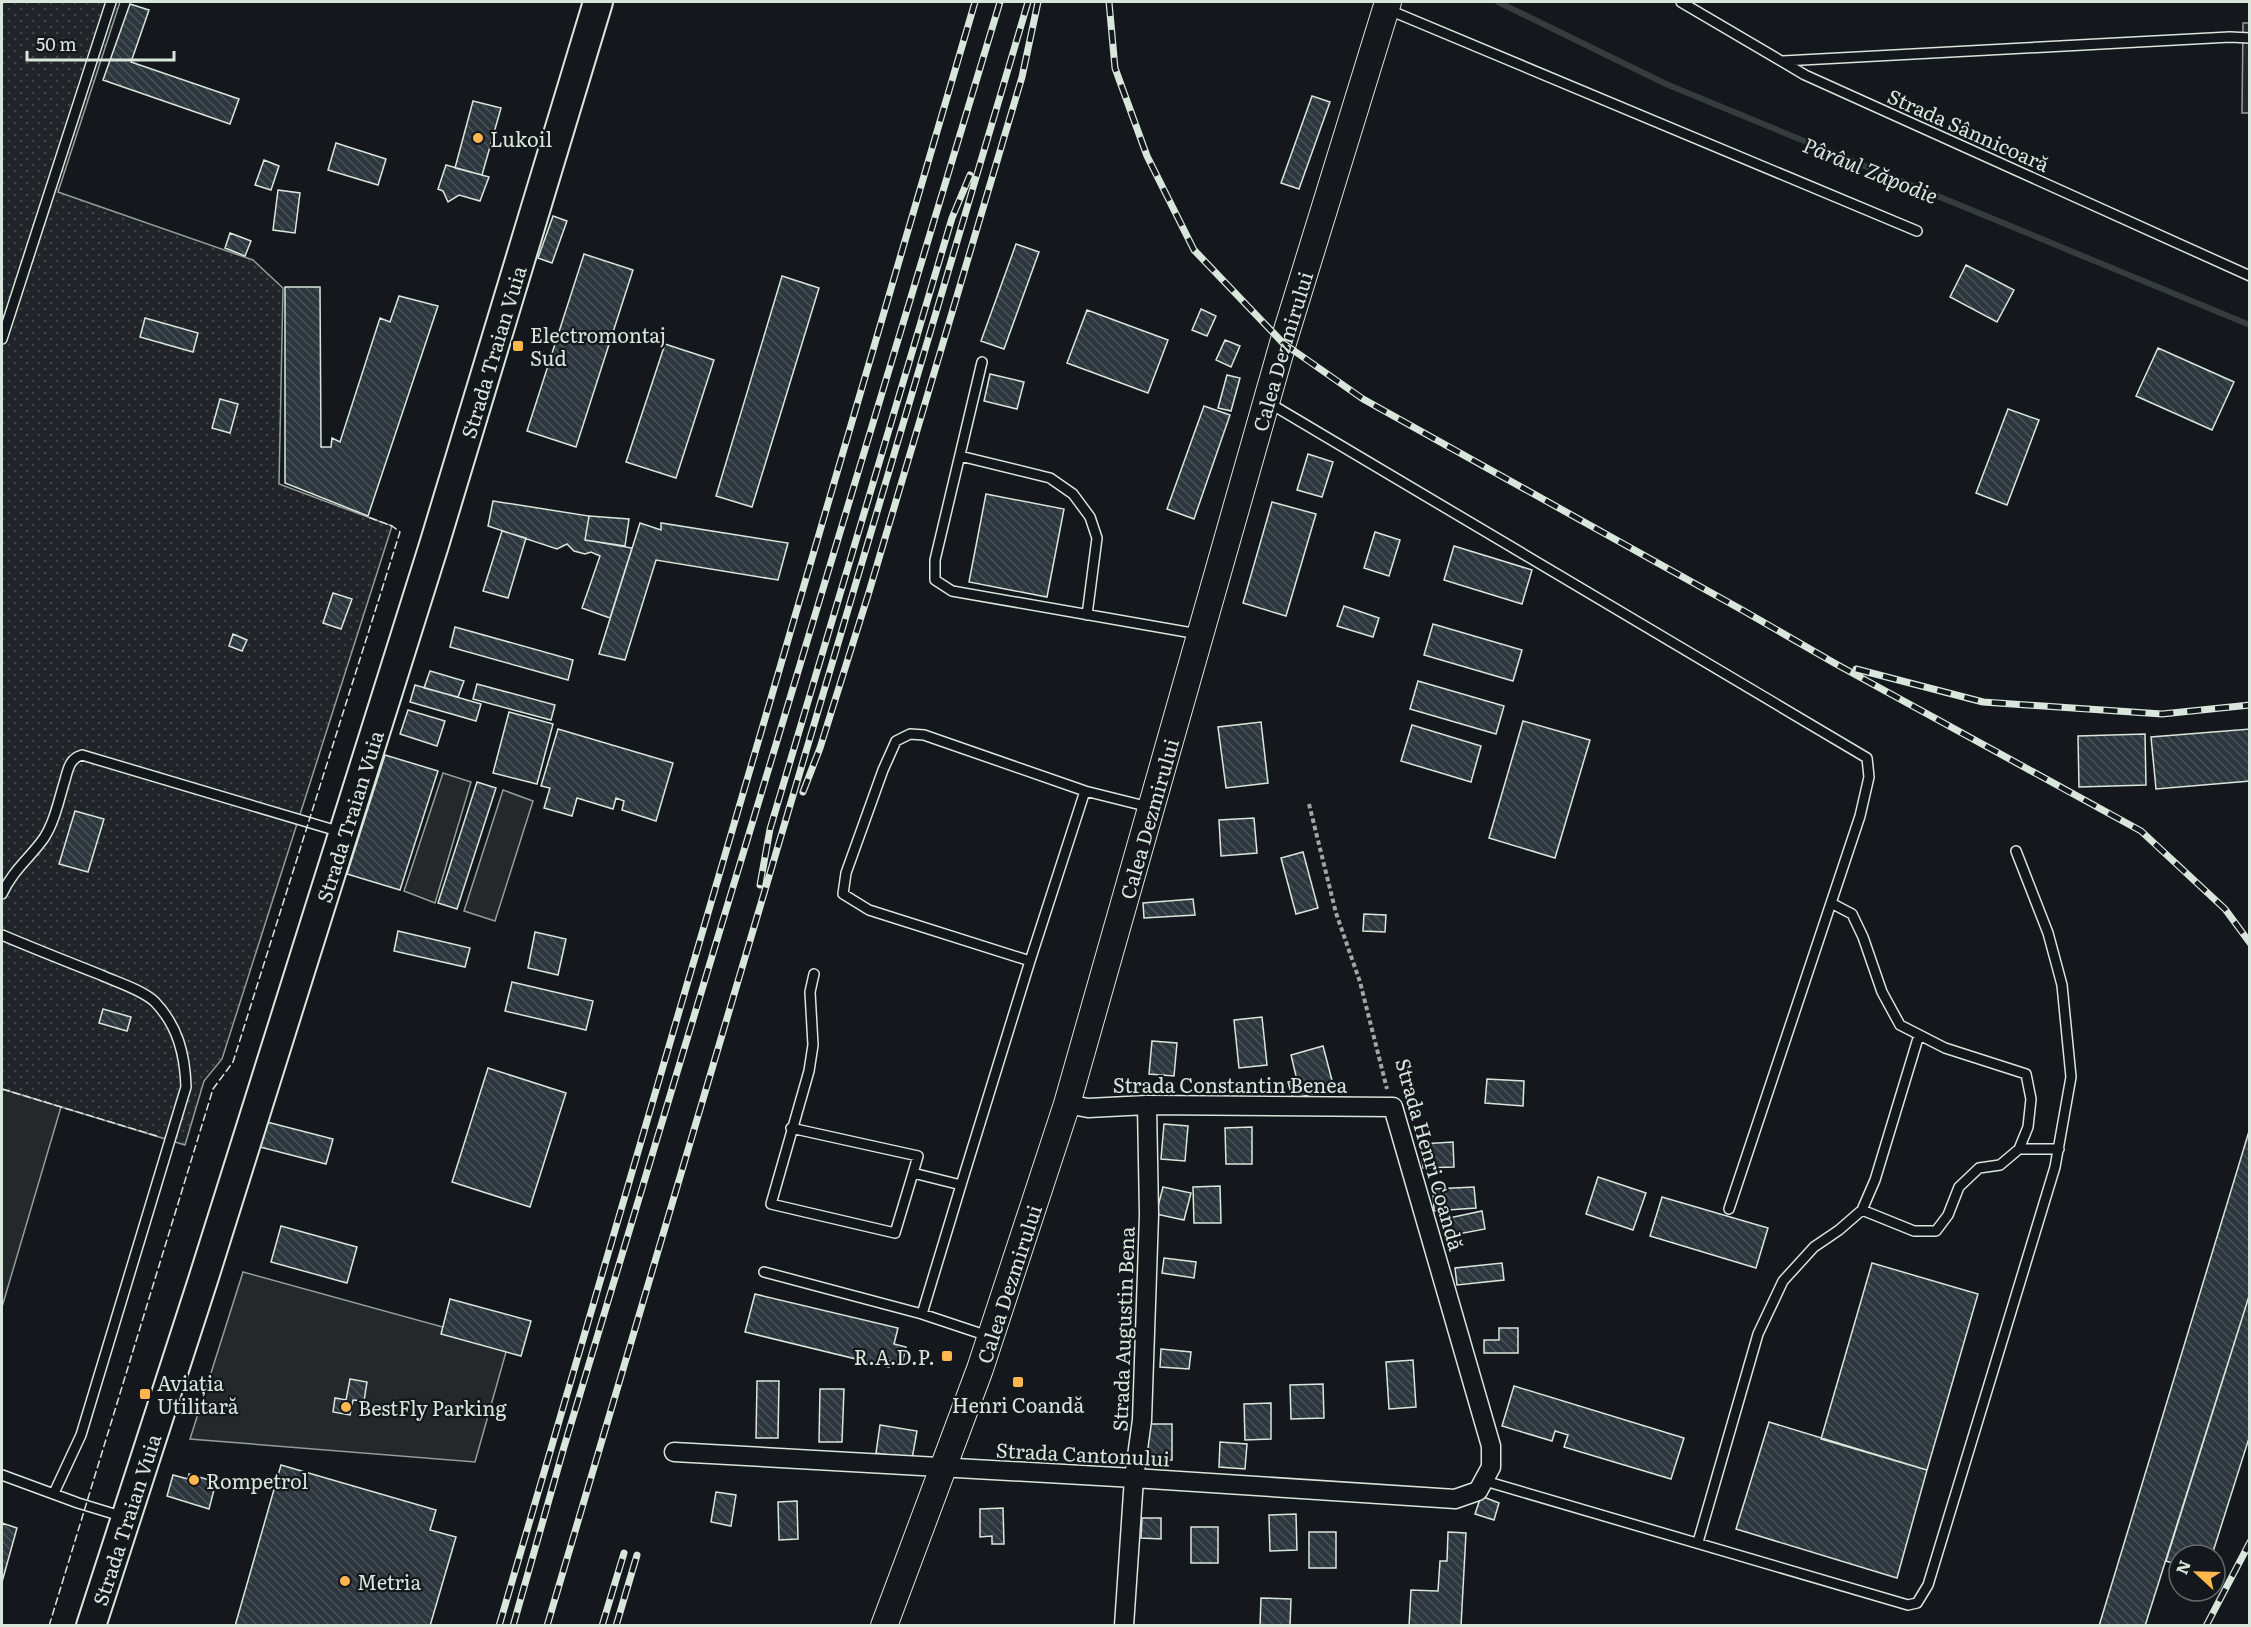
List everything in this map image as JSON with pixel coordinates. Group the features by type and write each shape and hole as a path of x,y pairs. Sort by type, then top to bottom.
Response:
{"main road":[{"name":"Strada Traian Vuia","path":"91,1626 497,341 598,2"},
{"name":"Calea Dezmirului","path":"884,1626 991,1337 1067,1104 1267,402 1388,4"}],"street":[{"name":"Strada Constantin Benea","path":"1067,1104 1088,1108 1147,1105 1393,1107"},
{"name":"Strada Augustin Bena","path":"1125,1626 1134,1478 1143,1408 1149,1215 1147,1105"},
{"name":"Strada Henri Coandă","path":"1393,1107 1491,1446 1491,1467 1485,1481"},
{"name":"Strada Cantonului","path":"674,1452 1455,1499 1478,1491 1485,1481"}],"lane":[{"path":"2,339 111,2"},
{"name":"Strada Sânnicoară","path":"1681,2 1805,75 2250,276"},
{"path":"1388,4 1917,231"},
{"path":"1782,61 2230,37 2250,38"},
{"path":"982,362 935,560 935,580 952,591 1201,635"},
{"path":"1267,402 1867,758 1869,777 1860,816 1729,1209"},
{"path":"960,456 1050,478 1073,494 1090,517 1097,538 1087,615"},
{"path":"1030,961 869,910 843,894 846,873 882,770 896,741 910,734 924,735 1085,790 1151,808"},
{"path":"2,894 9,878 44,838 69,765 76,756 82,755 343,833"},
{"path":"922,1314 1085,790"},
{"path":"1485,1481 1908,1605 1917,1603 1928,1585 1971,1450 2052,1178 2071,1077 2062,985 2048,933 2016,851"},
{"path":"1831,903 1852,914 1863,937 1882,992 1900,1025 1945,1048 2026,1074 2031,1099 2028,1127 2019,1149 2000,1166 1979,1168 1959,1186 1948,1215 1936,1232 1914,1231 1862,1210"},
{"path":"2,936 127,986 154,1000 173,1025 182,1046 185,1065 186,1087 81,1435 54,1493"},
{"path":"791,1128 918,1156 895,1233 771,1204 791,1128 810,1071 813,1045 810,992 814,974"},
{"path":"1698,1542 1758,1334 1783,1281 1814,1247 1862,1210 1875,1180 1919,1035"},
{"path":"2019,1149 2058,1149"},
{"path":"913,1173 961,1185"},
{"path":"764,1272 922,1314 991,1337"},
{"path":"2,1475 78,1503 127,1517"}],"path":[{"name":"Strada Henri Coandă","path":"1309,804 1336,913 1360,982 1393,1107"}],"shaded area":[{"path":"2,2 120,2 58,192 253,260 283,288 279,484 392,526 222,1059 204,1081 185,1145 2,1089"},
{"path":"2243,23 2249,23 2249,113 2242,113"},
{"path":"443,773 471,782 435,903 404,891"},
{"path":"503,790 533,801 495,921 464,911"},
{"path":"2,1089 61,1107 2,1307"},
{"path":"243,1272 508,1345 475,1462 190,1439"}],"building":[{"path":"130,4 149,10 131,62 239,99 230,124 103,80"},
{"path":"1312,96 1330,102 1299,189 1281,183"},
{"name":"Lukoil","path":"473,101 501,108 482,175 455,168"},
{"path":"336,143 386,159 378,185 328,170"},
{"path":"264,160 279,166 271,190 255,185"},
{"path":"446,165 489,177 480,201 459,195 448,202 443,191 438,189"},
{"path":"278,190 300,193 295,233 273,230"},
{"path":"553,216 567,221 552,263 538,258"},
{"path":"230,233 251,241 245,256 225,248"},
{"path":"1016,244 1039,252 1004,349 981,341"},
{"path":"584,254 633,270 576,447 527,431"},
{"path":"1966,265 2014,290 1997,322 1950,297"},
{"path":"782,276 819,288 752,507 716,496"},
{"path":"285,287 320,287 321,447 331,447 332,438 340,442 380,318 390,322 399,296 438,306 368,516 285,483"},
{"path":"1201,309 1216,316 1207,336 1192,330"},
{"path":"1087,310 1168,340 1148,393 1067,363"},
{"path":"145,318 198,333 193,352 140,337"},
{"path":"1225,340 1240,346 1231,367 1216,360"},
{"path":"665,344 714,360 676,478 626,462"},
{"path":"2158,348 2234,382 2212,430 2136,396"},
{"path":"990,374 1024,382 1017,409 984,401"},
{"path":"1227,375 1240,378 1231,411 1218,408"},
{"path":"220,399 238,404 230,433 212,428"},
{"path":"1204,406 1230,415 1194,519 1167,509"},
{"path":"2008,409 2039,420 2007,505 1976,493"},
{"path":"1308,454 1333,462 1322,497 1297,490"},
{"path":"986,494 1064,509 1047,597 969,582"},
{"path":"493,501 589,516 585,540 632,548 610,618 582,608 600,556 591,552 585,554 574,551 567,544 557,549 488,526"},
{"path":"1272,502 1316,514 1286,616 1243,603"},
{"path":"589,516 629,519 625,546 585,540"},
{"path":"640,523 661,530 661,523 788,543 778,580 656,560 625,660 599,654"},
{"path":"502,531 526,538 508,598 483,591"},
{"path":"1375,532 1400,540 1389,576 1364,568"},
{"path":"1454,546 1532,570 1522,604 1444,580"},
{"path":"333,593 352,599 341,629 323,623"},
{"path":"1344,606 1379,618 1373,637 1337,626"},
{"path":"1433,624 1522,650 1513,681 1424,655"},
{"path":"455,627 573,660 568,680 450,647"},
{"path":"233,634 247,640 242,651 229,646"},
{"path":"430,671 464,681 458,697 424,688"},
{"path":"1418,681 1504,706 1496,734 1410,709"},
{"path":"477,684 555,705 551,720 473,699"},
{"path":"415,685 481,704 476,721 410,702"},
{"path":"408,710 445,721 437,746 400,734"},
{"path":"509,712 553,724 537,784 493,773"},
{"path":"1523,721 1590,740 1555,858 1489,838"},
{"path":"1261,722 1268,783 1226,788 1218,727"},
{"path":"1412,725 1481,746 1471,782 1401,761"},
{"path":"558,729 673,763 656,821 622,810 624,801 616,798 613,809 577,798 572,816 544,808 550,788 541,786"},
{"path":"2250,729 2250,781 2156,789 2151,737"},
{"path":"2145,734 2146,785 2079,787 2078,736"},
{"path":"385,755 438,771 400,890 347,874"},
{"path":"477,782 496,788 457,909 438,903"},
{"path":"75,811 104,819 88,872 59,864"},
{"path":"1254,818 1257,853 1221,856 1219,820"},
{"path":"1303,852 1318,908 1296,914 1281,858"},
{"path":"1193,899 1195,915 1144,918 1143,903"},
{"path":"1364,914 1386,915 1385,932 1363,931"},
{"path":"398,931 470,948 465,967 394,951"},
{"path":"535,932 566,939 558,975 528,968"},
{"path":"512,982 593,1001 586,1030 505,1011"},
{"path":"103,1009 131,1017 127,1031 99,1023"},
{"path":"1262,1017 1267,1065 1239,1068 1234,1020"},
{"path":"1152,1041 1177,1043 1174,1076 1149,1074"},
{"path":"1323,1046 1334,1088 1293,1099 1288,1082 1297,1080 1291,1055"},
{"path":"488,1068 566,1093 530,1207 452,1182"},
{"path":"1487,1079 1524,1081 1523,1106 1485,1103"},
{"path":"267,1122 333,1139 326,1164 260,1147"},
{"path":"1164,1124 1188,1126 1185,1161 1161,1159"},
{"path":"1252,1127 1252,1164 1226,1164 1225,1128"},
{"path":"2250,1128 2250,1293 2171,1543 2167,1543 2167,1556 2145,1626 2099,1626"},
{"path":"1453,1142 1454,1167 1423,1168 1421,1144"},
{"path":"1598,1177 1646,1193 1633,1230 1586,1214"},
{"path":"1220,1186 1221,1223 1194,1223 1193,1187"},
{"path":"1163,1187 1191,1193 1184,1220 1156,1214"},
{"path":"1474,1187 1476,1208 1434,1211 1433,1189"},
{"path":"1662,1197 1768,1228 1756,1268 1650,1236"},
{"path":"1482,1211 1485,1229 1448,1236 1444,1219"},
{"path":"281,1226 357,1247 347,1283 271,1262"},
{"path":"1164,1258 1196,1262 1194,1278 1162,1273"},
{"path":"1502,1263 1504,1280 1457,1285 1455,1268"},
{"path":"1872,1263 1978,1294 1927,1470 1821,1439"},
{"path":"2250,1293 2250,1435 2216,1543 2172,1543"},
{"path":"755,1294 898,1328 894,1344 906,1347 902,1364 890,1361 889,1367 745,1332"},
{"path":"450,1299 531,1321 521,1356 441,1334"},
{"path":"1499,1328 1518,1328 1518,1353 1484,1353 1484,1340 1499,1340"},
{"path":"1161,1349 1191,1352 1189,1369 1160,1367"},
{"path":"1413,1360 1416,1407 1389,1409 1386,1362"},
{"path":"350,1379 367,1382 364,1401 353,1400 350,1415 333,1412 335,1398 346,1400"},
{"path":"757,1381 779,1381 778,1438 756,1438"},
{"path":"1323,1384 1324,1418 1291,1419 1290,1385"},
{"path":"1514,1386 1684,1438 1671,1479 1564,1447 1568,1435 1555,1431 1552,1441 1502,1426"},
{"path":"820,1389 844,1389 842,1442 819,1442"},
{"path":"1271,1403 1271,1439 1245,1440 1244,1404"},
{"path":"1769,1422 1927,1470 1897,1578 1736,1529"},
{"path":"1145,1424 1172,1424 1172,1460 1146,1461"},
{"path":"880,1425 917,1431 912,1459 876,1453"},
{"path":"1220,1442 1247,1444 1245,1469 1219,1467"},
{"name":"Metria","path":"281,1465 436,1510 430,1530 456,1537 430,1626 235,1626"},
{"path":"189,1474 216,1482 209,1509 167,1496 173,1475 188,1479"},
{"path":"716,1492 736,1495 731,1526 711,1522"},
{"path":"1481,1496 1499,1503 1494,1520 1475,1514"},
{"path":"797,1501 798,1539 779,1540 778,1502"},
{"path":"1003,1508 1004,1544 992,1544 992,1536 980,1537 980,1509"},
{"path":"1296,1514 1297,1550 1270,1551 1269,1515"},
{"path":"1142,1518 1161,1518 1161,1539 1141,1538"},
{"path":"2,1523 17,1528 2,1582"},
{"path":"1191,1527 1218,1527 1218,1563 1191,1563"},
{"path":"1309,1532 1336,1532 1336,1568 1309,1568"},
{"path":"1448,1532 1466,1533 1461,1626 1409,1626 1411,1590 1438,1591 1440,1561 1447,1561"},
{"path":"1261,1598 1291,1599 1290,1626 1260,1626"}],"waterway":[{"name":"Pârâul Zăpodie","path":"1498,2 1666,84 2250,325"}],"railway":[{"path":"499,1626 975,2"},
{"path":"513,1626 564,1447 1000,2"},
{"path":"547,1626 1028,2"},
{"path":"803,792 820,748 869,592 1022,77 1038,2"},
{"path":"1109,2 1115,68 1147,156 1194,250 1283,343 1363,399 1836,664 2141,831 2225,909 2250,943"},
{"path":"760,885 770,829 952,218 970,175"},
{"path":"1856,669 1983,702 2162,714 2250,705"},
{"path":"2206,1626 2250,1542"},
{"path":"602,1626 624,1553"},
{"path":"616,1626 637,1555"}],"fence":[{"path":"49,1626 213,1089 233,1062 400,532 392,526 368,517"},
{"path":"2,1089 160,1137"}],"place":[{"name":"Lukoil","path":"478,138"},
{"name":"Electromontaj Sud","path":"518,346"},
{"name":"R.A.D.P.","path":"947,1356"},
{"name":"Henri Coandă","path":"1018,1382"},
{"name":"Aviația Utilitară","path":"145,1394"},
{"name":"BestFly Parking","path":"346,1407"},
{"name":"Rompetrol","path":"194,1480"},
{"name":"Metria","path":"345,1581"}]}
